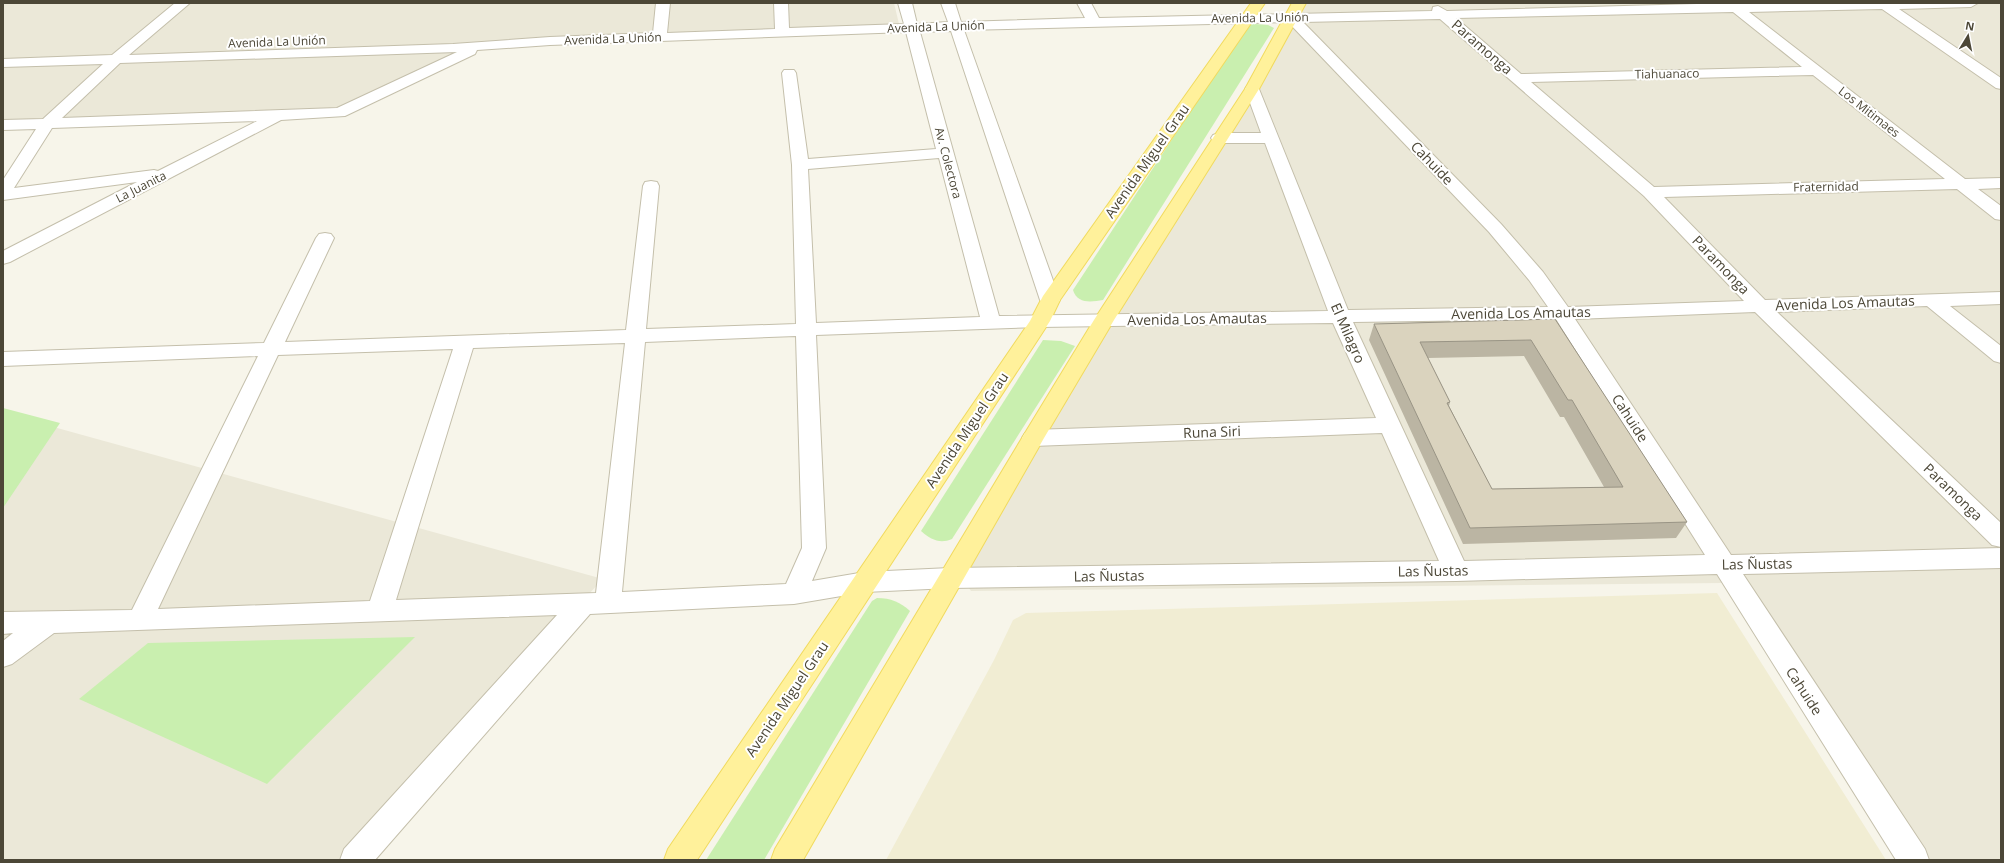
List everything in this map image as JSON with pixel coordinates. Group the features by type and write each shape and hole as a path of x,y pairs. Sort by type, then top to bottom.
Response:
{"main road":[{"name":"Avenida Miguel Grau","path":"679,860 1040,321 1050,300 1259,7"},
{"path":"786,860 950,578 1104,320 1219,138 1252,90 1293,8"}],"street":[{"path":"3,194 44,128 128,48 183,3"},
{"path":"660,37 663,3"},
{"path":"781,3 782,33"},
{"name":"Av. Colectora","path":"905,3 991,323"},
{"path":"948,3 1050,300"},
{"path":"1084,3 1094,22"},
{"name":"Avenida La Unión","path":"1293,8 1463,3"},
{"name":"Avenida La Unión","path":"3,63 480,46 550,41 1094,22 1259,7 1443,14 1601,7 1971,3"},
{"name":"Paramonga","path":"1430,4 1650,192 1999,555"},
{"path":"1882,4 2001,85"},
{"name":"Los Mitimaes","path":"1738,6 1816,71 2001,215"},
{"name":"Cahuide","path":"1293,8 1496,228 1536,276 1562,313 1914,860"},
{"name":"Avenida La Unión","path":"3,51 505,35 550,41"},
{"path":"3,126 44,128 172,119 340,113 480,46"},
{"name":"Tiahuanaco","path":"1517,78 1816,71"},
{"path":"789,73 800,165 814,548 794,594"},
{"name":"El Milagro","path":"1252,90 1340,316 1456,571"},
{"name":"La Juanita","path":"3,258 280,115"},
{"path":"3,137 44,128"},
{"path":"1219,138 1271,138"},
{"path":"800,165 945,153"},
{"path":"3,194 170,172"},
{"name":"Fraternidad","path":"1650,192 2001,183"},
{"path":"355,860 595,603 636,336 651,186"},
{"path":"140,620 325,238"},
{"name":"Avenida Los Amautas","path":"3,359 1040,321 1562,313 2001,298"},
{"path":"1931,300 2001,356"},
{"path":"380,611 465,342"},
{"name":"Runa Siri","path":"1033,438 1390,425"},
{"name":"Las Ñustas","path":"3,623 140,620 794,594 865,582 950,578 1456,571 1999,555"},
{"path":"3,656 47,623"}],"shaded area":[{"path":"3,3 894,3 899,24 548,37 443,58 346,107 3,120"},
{"path":"1304,3 2001,3 2001,860 1900,860 1723,583 971,591 951,562"},
{"path":"3,413 603,579 338,860 3,860"},
{"path":"1717,593 1886,860 886,860 994,660 1013,620 1026,613"}],"green space":[{"path":"1247,25 1268,25 1274,28 1103,300 1081,300 1075,295 1073,290"},
{"path":"1043,340 1061,341 1075,346 952,539 940,541 928,537 921,531"},
{"path":"3,408 60,423 3,508"},
{"path":"877,598 895,601 910,611 764,860 706,860 872,601"},
{"path":"415,637 267,784 79,699 148,643"}],"building":[{"path":"1555,319 1687,522 1470,528 1374,324","holes":["1531,340 1568,400 1572,400 1623,487 1492,489 1447,403 1450,402 1420,342"]}]}
